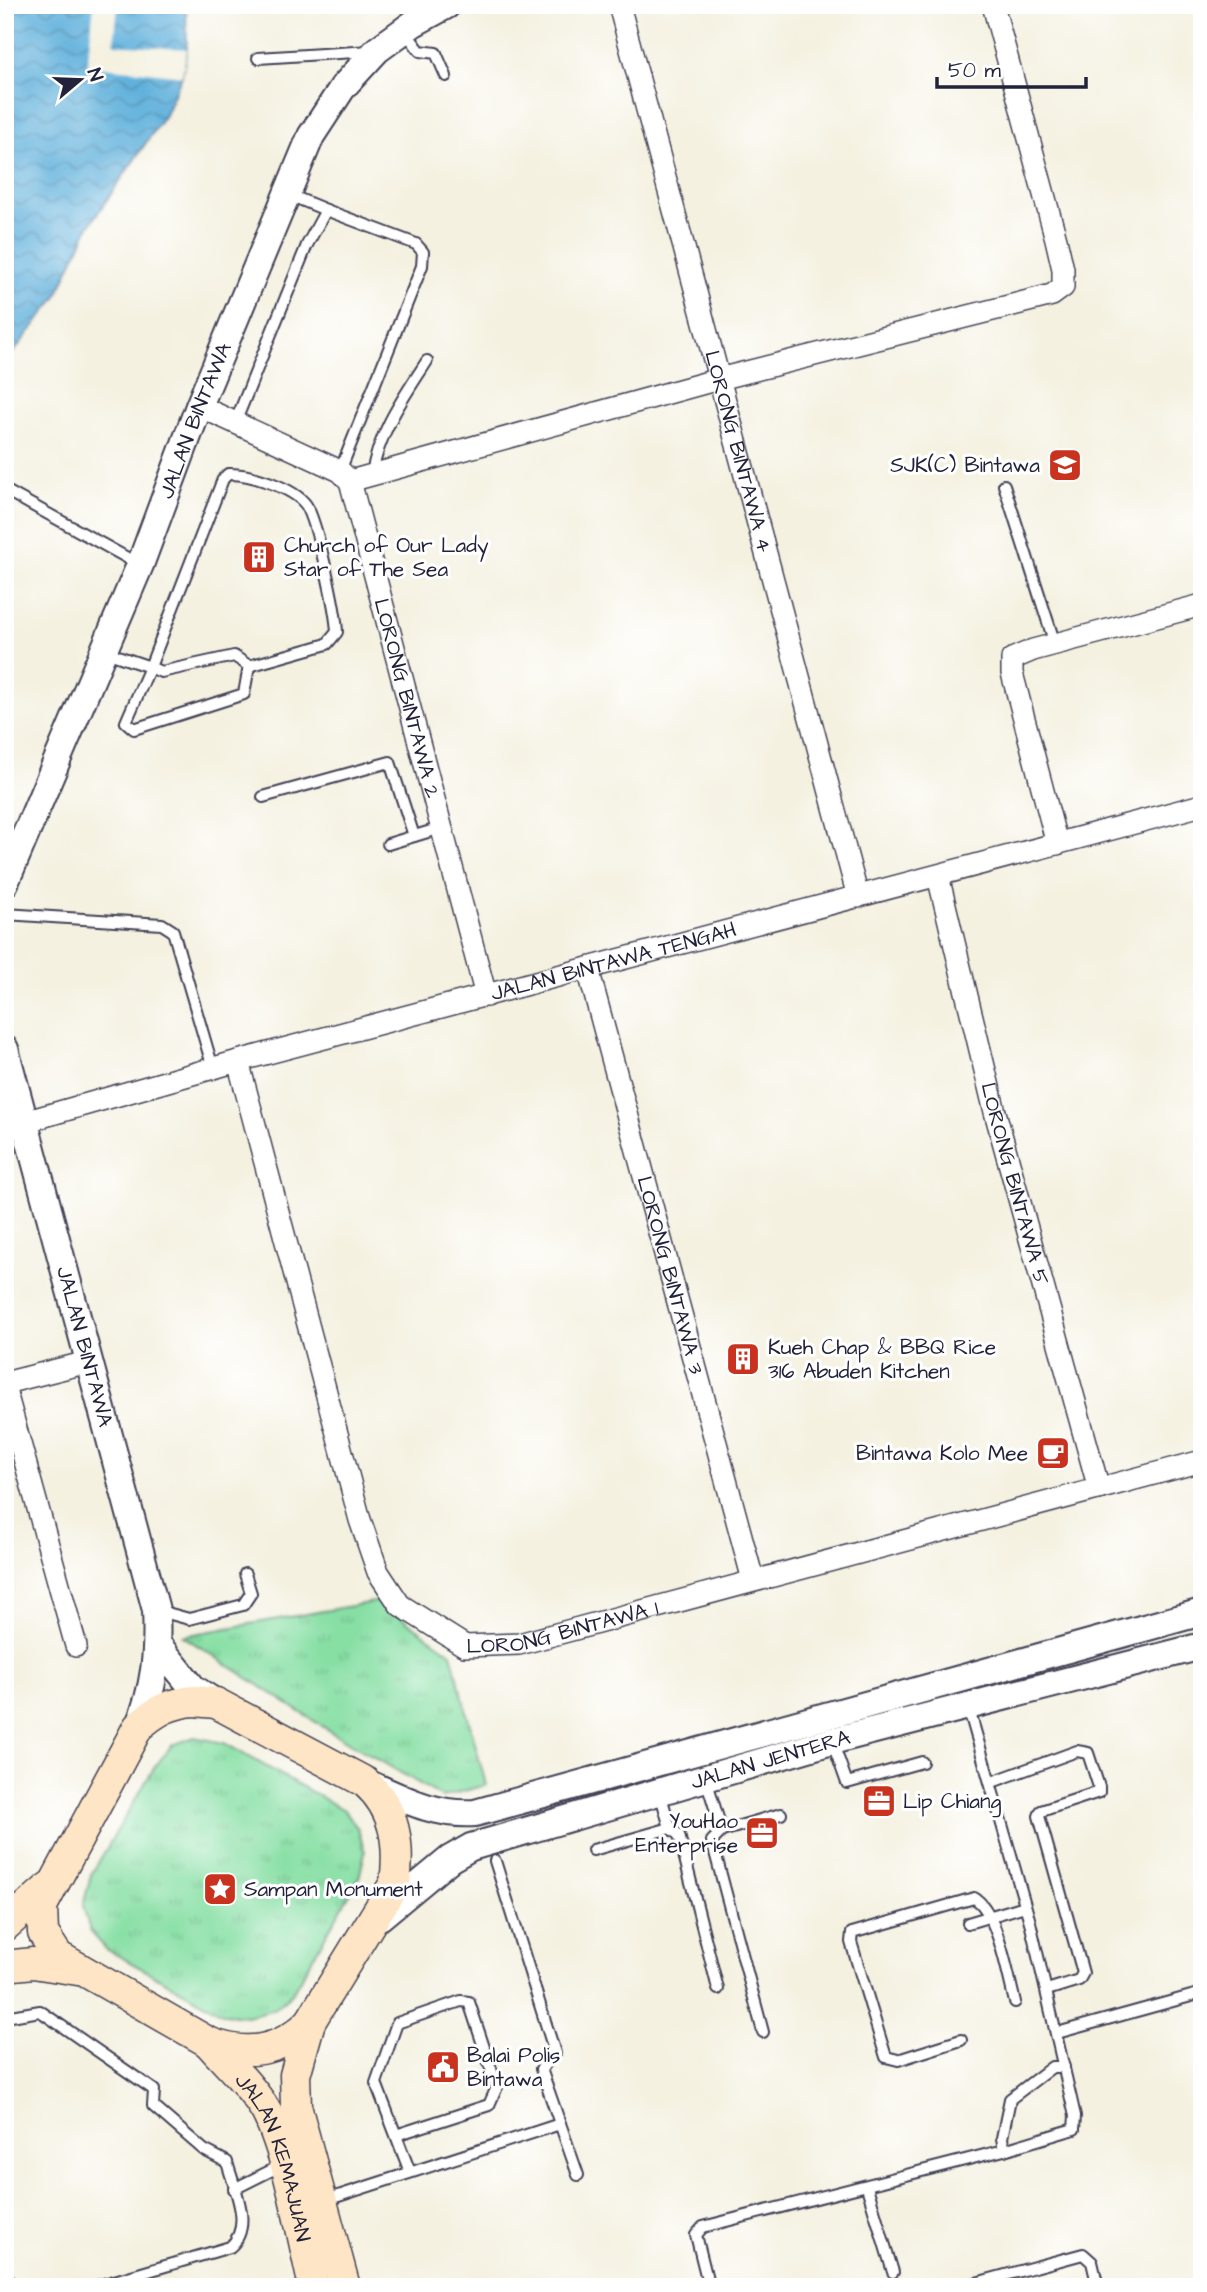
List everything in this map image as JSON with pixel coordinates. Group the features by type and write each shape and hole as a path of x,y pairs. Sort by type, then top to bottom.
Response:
{"main road":[{"path":"176,1702 216,1703 365,1783 378,1794 397,1835 399,1858 396,1883 310,2022 297,2035 249,2051 232,2052 208,2042 58,1956 44,1933 42,1906 138,1727 155,1712 176,1702"},
{"path":"5,1926 17,1919 56,1880"},
{"path":"5,1966 33,1963 85,1971"},
{"name":"JALAN KEMAJUAN","path":"310,2022 296,2075 296,2106 345,2287"},
{"name":"JALAN KEMAJUAN","path":"208,2042 252,2092 267,2114 284,2165 314,2287"}],"street":[{"name":"JALAN BINTAWA","path":"5,883 140,565 200,406 311,136 343,87 377,51 404,30 447,5"},
{"name":"LORONG BINTAWA 4","path":"619,5 858,897"},
{"path":"200,406 345,476 372,474 719,379 1052,295 1063,287 1063,269 993,5"},
{"name":"LORONG BINTAWA 2","path":"345,476 486,996"},
{"path":"1057,844 1012,673 1012,659 1055,644 1202,605"},
{"name":"JALAN BINTAWA TENGAH","path":"24,1122 238,1061 1202,805"},
{"name":"LORONG BINTAWA 5","path":"938,876 995,1112 1099,1489"},
{"name":"LORONG BINTAWA 3","path":"588,969 754,1580"},
{"name":"JALAN BINTAWA","path":"5,1049 156,1610 158,1645 153,1686 138,1727"},
{"name":"LORONG BINTAWA 1","path":"238,1061 360,1520 378,1572 400,1605 465,1646 519,1644 1202,1461"},
{"path":"76,1646 5,1386 88,1363"},
{"name":"JALAN JENTERA","path":"365,1783 430,1810 453,1815 475,1813 1202,1612"},
{"path":"158,1645 192,1688 216,1703"},
{"name":"JALAN JENTERA","path":"367,1929 402,1897 471,1847 832,1741 1202,1646"}],"lane":[{"path":"404,30 420,51 436,53 446,76"},
{"path":"258,58 377,51"},
{"path":"287,194 416,244 423,252 422,266 345,476"},
{"path":"235,423 307,245 326,210"},
{"path":"372,474 376,448 397,406 427,361"},
{"path":"103,651 150,667 161,672 234,656 249,666 327,644 337,632 336,611 307,506 291,490 234,474 223,479 150,667 126,722 129,728 244,694 249,666"},
{"path":"1004,485 1055,644"},
{"path":"5,490 140,565"},
{"path":"263,797 390,762 414,836"},
{"path":"388,844 441,828"},
{"path":"5,914 162,924 173,931 213,1068"},
{"path":"156,1610 189,1619 243,1605 251,1593 245,1574"},
{"path":"709,2287 696,2235 703,2227 867,2187 1074,2129 1074,2116 1047,1990 992,1782 968,1706"},
{"path":"832,1741 847,1783 922,1762"},
{"path":"992,1782 1077,1751 1088,1753 1099,1787 1099,1792 1041,1811 1039,1816 1083,1973 1079,1980 1047,1990"},
{"path":"706,1779 722,1831"},
{"path":"660,1792 670,1828 679,1835 718,1989"},
{"path":"763,2032 712,1842 722,1831 781,1814"},
{"path":"593,1850 670,1828"},
{"path":"495,1861 555,2053 541,2069 578,2175"},
{"path":"961,2040 898,2060 886,2057 850,1942 852,1933 974,1898 983,1902 990,1916 1015,2002"},
{"path":"968,1923 1025,1906"},
{"path":"1057,2033 1202,1993"},
{"path":"396,2135 489,2105 495,2098 497,2087 468,2002 461,2001 397,2023 394,2029 376,2083 410,2172"},
{"path":"5,2017 40,2011 154,2091 153,2106 204,2150 227,2162 243,2226 240,2238 230,2247 94,2287"},
{"path":"1004,2150 1002,2138 1010,2099 1052,2067 1064,2067"},
{"path":"321,2202 560,2124"},
{"path":"234,2189 284,2165"},
{"path":"867,2187 893,2272"},
{"path":"961,2287 1083,2254 1091,2262 1098,2287"},
{"path":"5,2272 12,2287"}],"green space":[{"path":"379,1601 451,1653 486,1785 442,1797 331,1732 183,1636"},
{"path":"194,1737 224,1743 344,1810 358,1829 365,1852 359,1878 292,1993 274,2009 248,2016 224,2014 106,1949 90,1931 83,1906 91,1875 154,1768 172,1745"}],"water":[{"path":"5,5 186,5 187,49 182,76 165,115 89,226 56,298 5,363"}],"pier":[{"path":"94,5 118,5 114,44 187,49 182,76 87,65"}],"place":[{"name":"SJK(C) Bintawa","path":"1065,465"},
{"name":"Church of Our Lady Star of The Sea","path":"259,557"},
{"name":"Kueh Chap & BBQ Rice 316 Abuden Kitchen","path":"743,1359"},
{"name":"Bintawa Kolo Mee","path":"1053,1453"},
{"name":"Lip Chiang","path":"879,1801"},
{"name":"YouHao Enterprise","path":"762,1833"},
{"name":"Sampan Monument","path":"220,1889"},
{"name":"Balai Polis Bintawa","path":"443,2067"}]}
